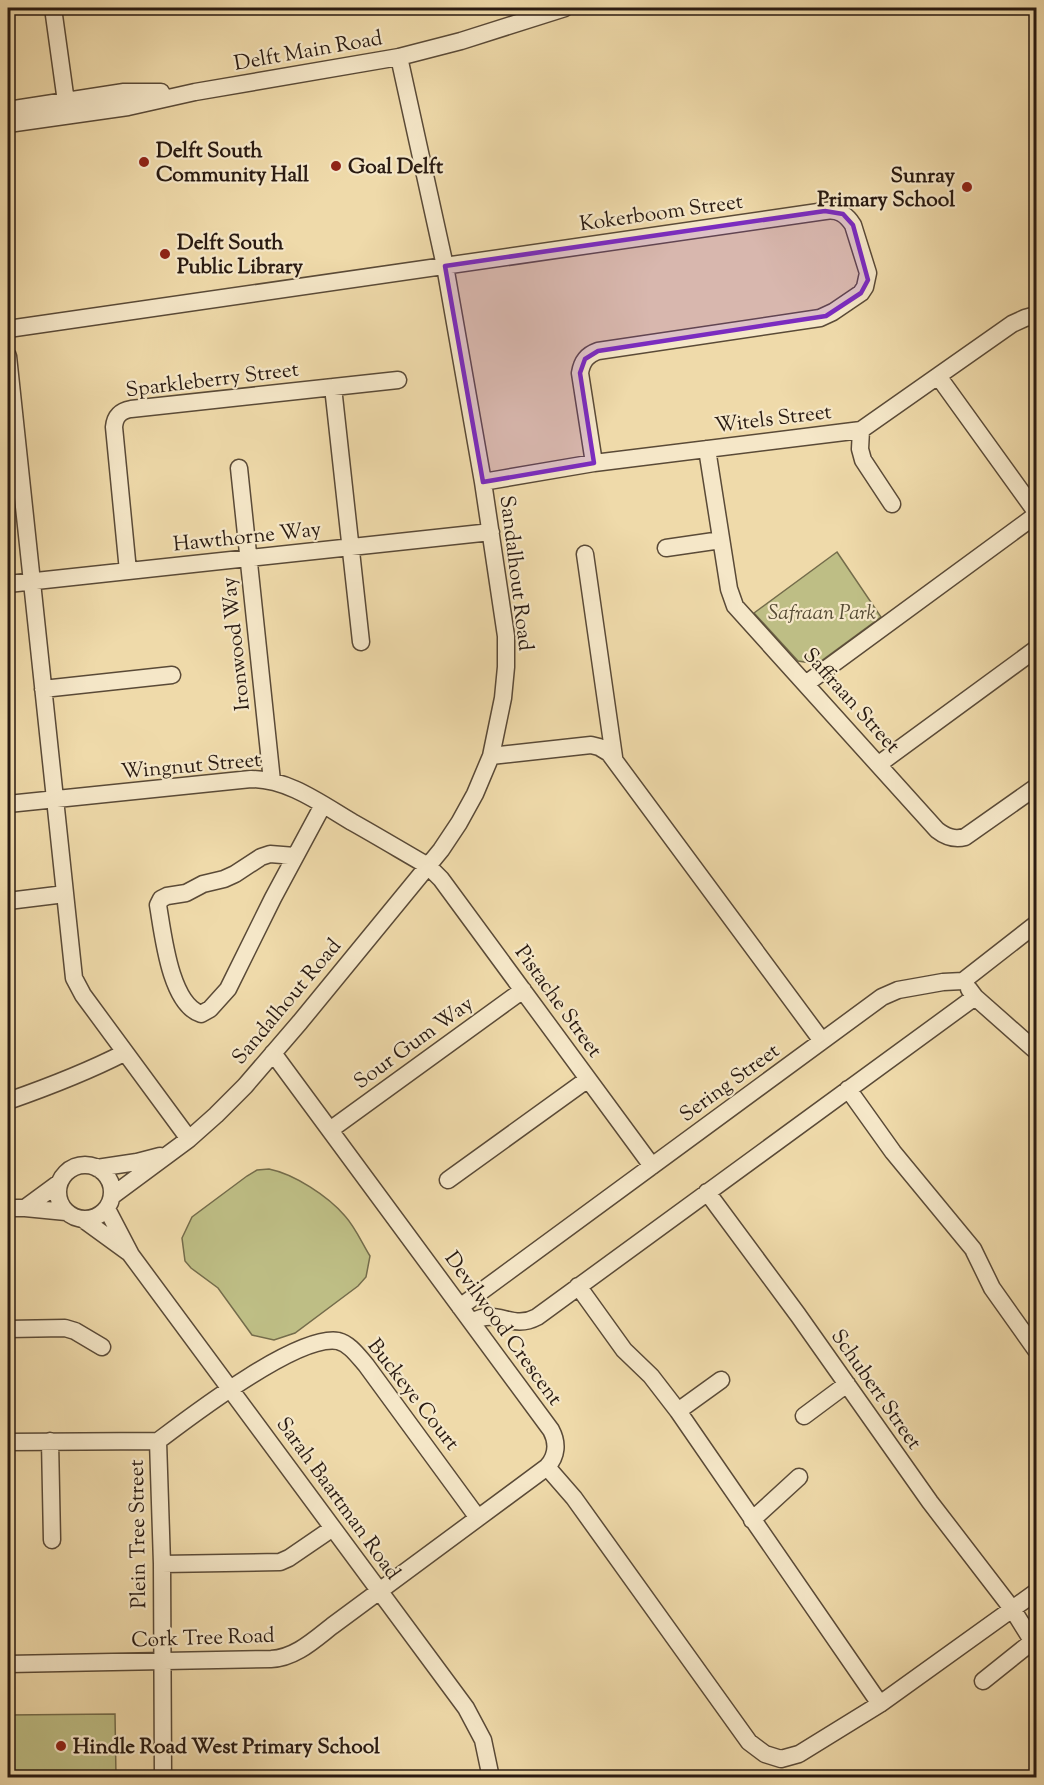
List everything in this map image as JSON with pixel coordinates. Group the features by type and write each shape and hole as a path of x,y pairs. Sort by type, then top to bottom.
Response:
{"street":[{"path":"53,8 67,108"},
{"name":"Delft Main Road","path":"8,110 128,106 399,57 461,41 565,8"},
{"name":"Sandalhout Road","path":"167,1155 189,1139 230,1101 273,1053 428,866 459,823 475,794 490,756 503,698 506,636 483,482 445,266 399,57"},
{"name":"Delft Main Road","path":"8,124 67,108"},
{"name":"Kokerboom Street","path":"8,329 825,210 839,212 849,219 868,273 868,280 861,293 826,316 598,351 589,356 582,363 580,373 594,464"},
{"name":"Witels Street","path":"483,482 594,464 861,430 1012,324 1036,315"},
{"path":"8,356 74,978 124,1053 189,1139"},
{"path":"807,683 1036,514 938,376"},
{"name":"Sparkleberry Street","path":"128,571 114,427 121,412 131,409 398,380"},
{"path":"333,387 361,642"},
{"path":"861,430 860,450 863,460 892,504"},
{"name":"Saffraan Street","path":"707,449 729,589 735,606 938,830 947,837 953,838 971,835 1036,787"},
{"name":"Ironwood Way","path":"239,468 272,780"},
{"name":"Hawthorne Way","path":"8,584 491,532"},
{"path":"666,548 721,540"},
{"path":"585,554 614,757"},
{"path":"879,764 1036,649"},
{"path":"43,689 172,675"},
{"path":"490,756 591,746 604,749 614,757 822,1041"},
{"name":"Wingnut Street","path":"8,804 251,779 272,780 323,805 428,866"},
{"path":"295,856 270,854 224,879 203,884 186,893 161,899 158,905 170,969 185,1001 194,1012 201,1014 210,1009 228,989 323,805"},
{"name":"Pistache Street","path":"428,866 441,879 652,1166"},
{"path":"8,901 65,894"},
{"path":"1034,932 963,981 975,997 1036,1051"},
{"name":"Sering Street","path":"460,1307 882,997 889,993 943,982 963,981"},
{"name":"Sour Gum Way","path":"330,1130 523,990"},
{"path":"472,1322 491,1316 518,1323 531,1320 975,997"},
{"path":"11,1094 95,1068 124,1053"},
{"name":"Devilwood Crescent","path":"273,1053 554,1437 554,1457 547,1467"},
{"path":"448,1180 588,1079"},
{"path":"848,1089 893,1152 973,1250 992,1288 1036,1350"},
{"path":"97,1168 167,1155"},
{"path":"109,1203 111,1185 106,1175 97,1168 86,1165 75,1167 65,1173 59,1183 60,1203 66,1212 84,1220 93,1219 101,1215 109,1203 167,1155"},
{"path":"16,1208 59,1183"},
{"name":"Schubert Street","path":"707,1192 930,1502 1013,1610 1035,1644"},
{"name":"Sarah Baartman Road","path":"109,1203 131,1255 472,1718 485,1746 491,1778"},
{"path":"16,1208 66,1212"},
{"name":"Sarah Baartman Road","path":"84,1220 131,1255"},
{"path":"578,1286 624,1350 651,1376 678,1411 880,1704"},
{"path":"8,1329 65,1328 75,1331 102,1347"},
{"name":"Buckeye Court","path":"158,1441 230,1388 283,1358 306,1347 328,1341 344,1344 366,1365 478,1518"},
{"path":"678,1411 721,1380"},
{"path":"804,1416 847,1384"},
{"path":"8,1442 158,1441"},
{"name":"Plein Tree Street","path":"158,1441 162,1564 163,1778"},
{"path":"51,1442 52,1540"},
{"path":"379,1591 547,1467 574,1498 749,1742 765,1754 781,1759 799,1754 880,1704 1036,1592"},
{"path":"752,1520 799,1477"},
{"path":"162,1564 280,1562 333,1528"},
{"name":"Cork Tree Road","path":"8,1664 286,1657 299,1650 379,1591"},
{"path":"983,1681 1035,1644"}],"highlighted area":[{"path":"825,211 843,214 853,225 868,280 861,293 826,316 598,351 585,359 580,373 594,463 483,482 445,266"}],"green space":[{"name":"Safraan Park","path":"837,552 881,617 817,664 798,661 754,613"},
{"path":"269,1169 300,1181 338,1208 349,1220 370,1256 366,1277 358,1286 295,1333 274,1340 252,1335 218,1288 191,1268 185,1261 182,1238 192,1217 247,1176 257,1170"},
{"name":"Hindle Road West Primary School","path":"115,1714 116,1777 8,1777 8,1715"}],"place":[{"name":"Delft South Community Hall","path":"144,162"},
{"name":"Goal Delft","path":"336,166"},
{"name":"Sunray Primary School","path":"967,187"},
{"name":"Delft South Public Library","path":"165,254"},
{"name":"Hindle Road West Primary School","path":"61,1746"}]}
